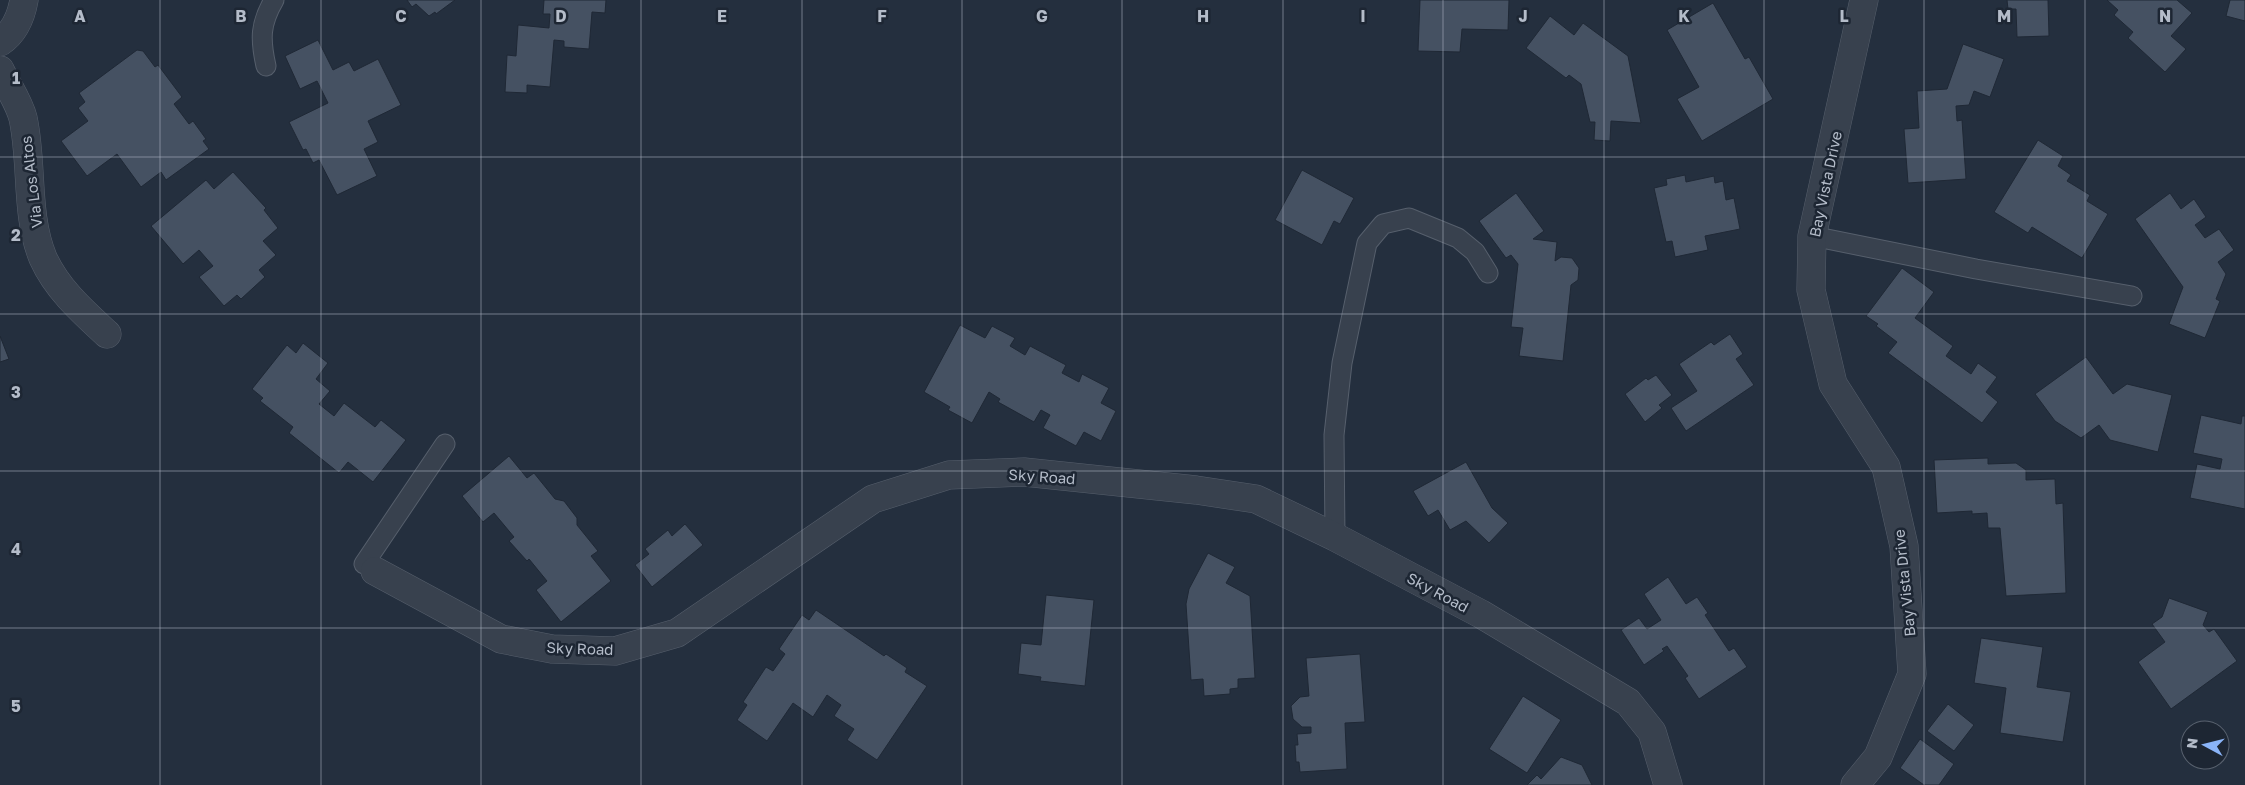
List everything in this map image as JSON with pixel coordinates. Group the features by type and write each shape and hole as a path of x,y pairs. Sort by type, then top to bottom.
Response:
{"street":[{"path":"0,42 8,36 21,17 24,0"},
{"name":"Bay Vista Drive","path":"1855,785 1878,757 1912,674 1904,546 1886,466 1833,384 1811,290 1812,236 1864,0"},
{"name":"Via Los Altos","path":"0,70 22,116 30,162 32,216 43,257 59,287 107,334"},
{"name":"Sky Road","path":"370,568 501,639 552,649 615,651 677,633 873,499 949,475 1024,472 1196,490 1256,499 1335,537 1481,614 1628,702 1652,732 1668,785"}],"lane":[{"path":"266,66 262,34 265,16 274,0"},
{"path":"1335,537 1334,435 1341,372 1356,289 1367,244 1383,224 1409,218 1458,238 1475,252 1488,273"},
{"path":"1812,236 1976,269 2132,296"},
{"path":"370,568 445,444"}],"building":[{"path":"407,0 455,0 436,14 435,12 429,16 416,4 412,7"},
{"path":"544,0 606,0 605,13 592,12 589,49 564,47 564,41 554,40 550,87 527,85 527,93 505,92 507,55 516,56 518,25 549,28 550,14 543,14"},
{"path":"1420,0 1509,0 1508,30 1462,29 1460,52 1418,51"},
{"path":"2007,0 2048,0 2049,36 2017,37 2016,9 2008,9"},
{"path":"2107,0 2177,0 2192,13 2171,36 2186,49 2165,72 2128,38 2133,32 2114,15 2118,10"},
{"path":"2230,0 2245,0 2245,21 2226,16"},
{"path":"1713,3 1745,59 1749,57 1773,99 1702,141 1677,99 1699,87 1667,30"},
{"path":"1550,16 1574,35 1583,23 1628,56 1641,123 1611,121 1610,141 1594,140 1595,122 1590,122 1581,84 1569,75 1566,78 1526,48"},
{"path":"318,40 333,70 349,62 354,71 378,59 401,105 368,121 378,142 364,149 377,176 337,195 319,160 313,163 306,149 303,150 289,122 328,103 317,81 300,89 285,56"},
{"path":"1963,44 2004,59 1990,97 1974,91 1969,105 1956,106 1957,121 1962,120 1966,179 1908,183 1904,129 1919,128 1917,91 1947,89"},
{"path":"137,50 143,51 155,67 158,65 182,97 174,104 189,124 193,121 206,139 203,141 209,149 166,180 161,172 141,187 117,154 87,176 61,141 88,121 78,108 85,102 79,93"},
{"path":"2038,140 2063,156 2058,166 2071,175 2067,181 2090,195 2087,201 2108,214 2082,258 2032,227 2028,233 1994,212"},
{"path":"1302,170 1354,198 1340,224 1334,221 1322,245 1275,220"},
{"path":"233,172 266,208 264,210 278,228 263,241 276,255 259,270 265,277 241,299 237,295 224,306 199,277 213,266 199,250 183,264 151,226 206,180 214,189"},
{"path":"1685,175 1686,182 1714,176 1715,183 1723,181 1726,200 1734,198 1740,229 1705,236 1708,250 1675,257 1672,241 1666,242 1654,188 1667,185 1666,179"},
{"path":"1516,193 1544,231 1533,239 1557,242 1555,261 1561,257 1572,258 1579,268 1578,280 1571,285 1563,361 1519,356 1523,328 1511,327 1518,264 1511,255 1506,258 1479,221"},
{"path":"2170,193 2181,209 2194,199 2206,217 2195,225 2205,238 2219,229 2234,250 2218,262 2226,274 2216,299 2220,301 2205,338 2169,324 2183,287 2135,219"},
{"path":"1902,268 1934,292 1915,318 1953,346 1946,356 1971,374 1978,363 1997,377 1986,392 1998,402 1982,423 1888,353 1897,342 1876,326 1878,324 1866,316"},
{"path":"960,325 985,338 992,326 1015,338 1010,346 1025,355 1030,346 1066,365 1062,373 1079,382 1082,374 1109,388 1101,403 1116,411 1101,441 1084,432 1076,446 1043,428 1050,415 1041,410 1034,422 998,402 1000,399 989,392 972,423 948,410 950,407 924,392"},
{"path":"1730,334 1743,354 1736,359 1754,385 1686,431 1671,408 1697,391 1679,364 1711,342 1714,345"},
{"path":"0,336 9,359 0,362"},
{"path":"303,343 328,363 316,379 330,391 319,404 334,416 344,403 375,427 381,420 406,440 373,482 348,462 339,473 289,433 293,427 260,401 263,398 252,389 287,345 296,353"},
{"path":"2086,357 2113,394 2127,384 2172,395 2158,452 2110,440 2099,425 2081,438 2055,421 2035,394"},
{"path":"1656,375 1672,395 1659,405 1662,408 1645,422 1625,394 1646,378 1648,380"},
{"path":"2201,415 2241,424 2242,416 2245,416 2245,509 2190,498 2197,464 2220,469 2222,459 2193,453"},
{"path":"509,456 527,478 534,473 555,499 564,501 577,518 577,525 598,551 591,556 611,581 561,622 536,590 547,581 529,559 527,561 509,541 514,537 494,513 483,522 462,496"},
{"path":"1988,458 1988,464 2016,463 2026,470 2026,480 2055,479 2056,504 2063,503 2066,593 2006,596 2000,528 1988,528 1987,513 1972,514 1972,511 1937,513 1934,460"},
{"path":"1466,462 1492,508 1508,523 1489,543 1466,521 1450,530 1438,510 1428,516 1413,491"},
{"path":"685,524 703,545 652,587 635,565 649,554 645,549 668,530 672,536"},
{"path":"1208,553 1235,567 1226,583 1250,596 1255,678 1238,679 1238,688 1230,689 1230,694 1204,696 1203,679 1191,680 1186,604 1189,589"},
{"path":"1668,577 1686,604 1697,597 1708,613 1705,615 1729,651 1734,648 1747,667 1699,699 1685,678 1688,676 1667,646 1662,649 1664,651 1644,665 1621,630 1639,618 1647,629 1661,620 1644,594"},
{"path":"1046,595 1094,600 1085,686 1040,681 1041,677 1018,674 1021,643 1041,645"},
{"path":"2169,598 2208,612 2203,625 2209,632 2214,629 2237,661 2171,709 2138,662 2165,642 2152,624 2162,617"},
{"path":"816,610 884,656 886,654 907,668 905,672 927,686 877,760 847,740 854,729 834,716 841,705 827,695 813,717 793,703 767,741 737,720 747,705 743,702 766,667 773,671 785,654 779,649 802,615 809,620"},
{"path":"1981,638 2043,647 2037,687 2071,692 2063,742 2000,733 2006,688 1974,683"},
{"path":"1360,654 1365,722 1345,723 1347,769 1300,772 1299,762 1296,762 1295,745 1298,745 1297,734 1311,733 1311,727 1302,727 1293,719 1291,706 1300,697 1309,696 1306,658"},
{"path":"1523,696 1561,720 1527,773 1489,749"},
{"path":"1948,704 1974,725 1954,751 1927,731"},
{"path":"1920,739 1954,764 1939,785 1924,785 1900,768"},
{"path":"1561,757 1582,765 1592,785 1527,785 1537,775 1541,779"}]}
